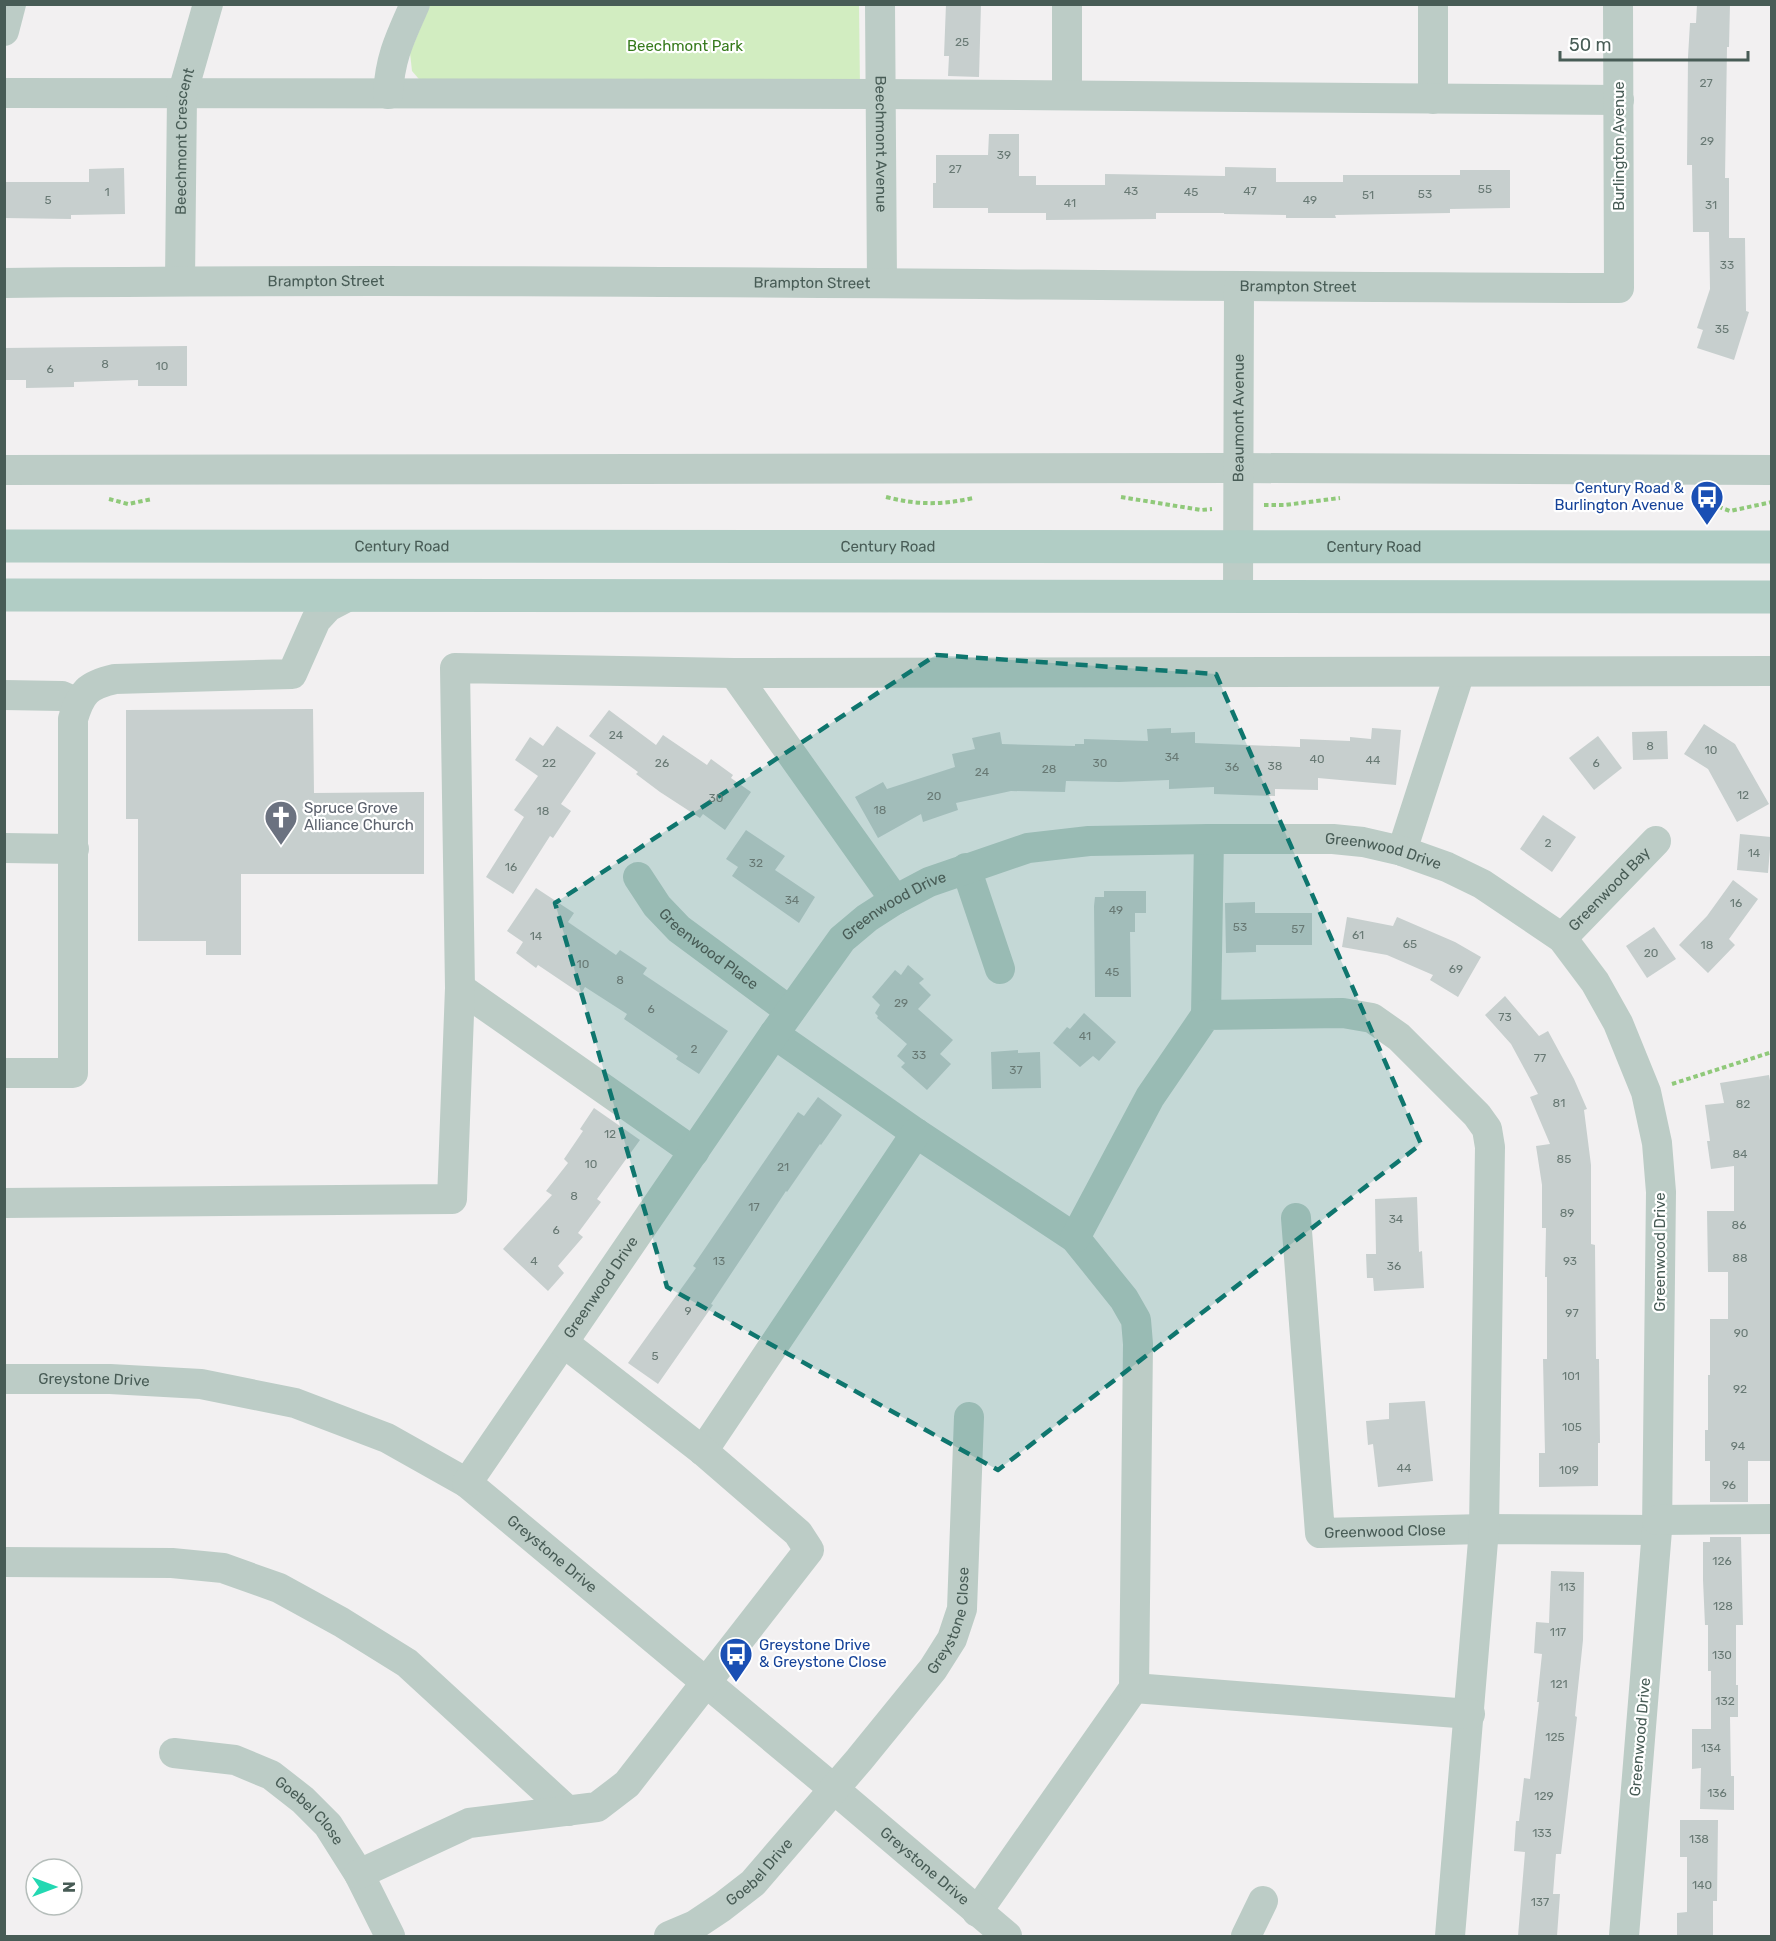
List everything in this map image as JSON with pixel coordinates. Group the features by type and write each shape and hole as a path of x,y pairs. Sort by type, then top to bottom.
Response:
{"main road":[{"name":"Century Road","path":"4,546 1772,548"},
{"path":"4,595 1772,597"}],"street":[{"path":"4,31 11,4"},
{"name":"Beechmont Crescent","path":"180,281 182,95 208,4"},
{"path":"388,94 388,77 394,51 415,4"},
{"name":"Beechmont Avenue","path":"880,4 882,283"},
{"path":"1067,4 1067,95"},
{"path":"1433,4 1433,99"},
{"name":"Burlington Avenue","path":"1618,4 1619,288"},
{"path":"4,93 880,94 1619,100"},
{"name":"Brampton Street","path":"4,283 180,281 882,283 1619,288"},
{"name":"Beaumont Avenue","path":"1238,596 1239,287"},
{"path":"4,470 1238,468 1772,471"},
{"path":"4,1073 72,1073 74,849 72,719 78,702 87,690 98,683 115,679 292,674 316,620 328,607 351,595"},
{"path":"4,1203 452,1199 460,988 455,668 734,673 1772,671"},
{"path":"1402,851 1460,672"},
{"path":"734,673 895,900"},
{"path":"4,695 62,696 78,702"},
{"path":"1075,1238 1150,1097 1206,1015 1209,838"},
{"name":"Greenwood Drive","path":"468,1483 782,1022 842,939 867,918 895,900 929,882 966,868 1028,848 1062,843 1209,838 1333,839 1363,842 1402,851 1447,867 1482,884 1562,938 1595,982 1618,1023 1646,1092 1657,1143 1661,1192 1657,1525 1624,1936"},
{"name":"Greenwood Bay","path":"1562,938 1656,841"},
{"path":"4,848 74,849"},
{"path":"966,868 1000,969"},
{"name":"Greenwood Place","path":"638,877 657,906 679,929 782,1022 916,1133 1075,1238 1124,1299 1136,1320 1138,1344 1134,1688"},
{"path":"460,988 694,1152"},
{"path":"1206,1015 1343,1013 1372,1018 1399,1037 1478,1115 1488,1129 1490,1147 1484,1529 1450,1936"},
{"path":"703,1451 916,1133"},
{"name":"Greenwood Close","path":"1296,1218 1320,1533 1657,1525 1772,1519"},
{"path":"359,1874 469,1822 597,1807 627,1784 809,1550 798,1533 703,1451 564,1343"},
{"name":"Greystone Drive","path":"4,1379 110,1379 201,1384 295,1403 387,1438 468,1483 1007,1936"},
{"name":"Greystone Close","path":"835,1790 933,1669 952,1639 962,1608 969,1417"},
{"path":"4,1562 172,1563 223,1568 279,1588 407,1663 568,1811"},
{"path":"977,1912 1134,1688 1470,1714"},
{"name":"Goebel Close","path":"174,1753 235,1760 271,1775 303,1800 328,1825 359,1874 390,1936"},
{"name":"Goebel Drive","path":"669,1936 695,1924 722,1907 753,1883 835,1790"},
{"path":"1246,1936 1263,1901"}],"path":[{"path":"1646,1092 1772,1052"}],"highlighted area":[{"path":"936,655 1216,674 1421,1144 998,1470 667,1287 555,903"}],"green space":[{"name":"Beechmont Park","path":"430,5 859,5 860,89 424,85 412,71 410,53"}],"building":[{"path":"946,4 981,4 979,77 948,76 949,56 944,56"},
{"path":"1697,4 1730,4 1725,178 1729,178 1729,238 1745,238 1746,311 1749,312 1734,360 1697,348 1703,330 1697,328 1710,289 1709,232 1693,232 1692,165 1687,165 1690,23 1696,23"},
{"path":"989,134 1019,134 1019,176 1036,176 1036,185 1105,185 1105,174 1225,176 1225,167 1276,168 1276,182 1343,182 1343,175 1460,175 1460,170 1510,170 1510,208 1450,209 1450,213 1335,215 1336,218 1286,218 1286,215 1224,213 1156,213 1156,219 1046,220 1046,213 988,213 988,208 933,208 936,155 988,155"},
{"path":"124,168 125,214 71,215 71,219 4,218 4,182 89,182 89,169"},
{"path":"187,346 187,386 138,386 138,380 74,382 74,387 26,388 26,380 4,380 4,348"},
{"name":"Spruce Grove Alliance Church","path":"313,709 314,793 424,792 424,874 241,874 241,955 206,955 206,941 138,941 138,819 126,819 126,710"},
{"path":"609,710 656,745 663,735 707,765 711,759 733,775 731,778 751,792 725,830 703,814 700,818 660,792 636,774 638,772 589,736"},
{"path":"1704,724 1735,744 1769,804 1737,822 1708,769 1684,754"},
{"path":"557,726 596,753 561,804 571,811 553,838 550,836 513,894 486,877 524,817 514,810 538,776 515,760 530,737 543,746"},
{"path":"1171,728 1171,733 1195,732 1195,743 1300,747 1300,739 1350,741 1350,737 1371,739 1372,728 1401,730 1396,785 1318,778 1318,790 1275,789 1275,796 1214,794 1214,787 1169,789 1169,780 1066,781 1065,792 1011,791 956,803 958,810 923,822 921,814 878,838 855,797 883,782 887,789 955,767 952,754 975,749 972,738 1000,732 1002,744 1075,746 1075,744 1084,744 1084,739 1148,741 1147,729"},
{"path":"1667,731 1668,759 1633,760 1632,732"},
{"path":"1598,736 1622,768 1594,790 1569,758"},
{"path":"1543,815 1576,837 1552,872 1520,849"},
{"path":"746,830 785,856 775,870 815,897 799,923 732,876 738,867 726,859"},
{"path":"1740,834 1771,837 1768,873 1737,870"},
{"path":"1733,880 1758,899 1729,939 1735,945 1708,973 1679,945 1707,916"},
{"path":"536,888 574,913 568,922 616,955 620,950 647,968 643,974 728,1031 699,1074 676,1059 678,1056 624,1019 627,1014 585,987 581,994 538,965 536,968 516,953 523,942 507,931"},
{"path":"1104,891 1146,891 1146,913 1135,913 1135,932 1130,932 1131,997 1095,997 1094,906 1095,897 1104,897"},
{"path":"1255,902 1255,913 1312,913 1312,945 1256,945 1256,952 1226,953 1225,903"},
{"path":"1347,917 1393,926 1397,917 1455,942 1481,957 1458,997 1430,980 1433,975 1387,955 1342,947"},
{"path":"1654,927 1676,959 1647,978 1626,946"},
{"path":"908,965 924,979 919,983 931,995 918,1009 953,1040 940,1054 951,1064 927,1090 901,1067 905,1063 897,1056 907,1044 877,1018 875,1013 880,1005 872,997 895,970 901,975"},
{"path":"1505,996 1539,1036 1548,1031 1587,1109 1584,1110 1591,1165 1591,1244 1595,1245 1596,1359 1599,1359 1598,1486 1539,1487 1539,1453 1545,1453 1543,1359 1547,1359 1547,1277 1545,1277 1546,1228 1542,1228 1542,1185 1536,1146 1550,1144 1530,1097 1538,1094 1511,1044 1485,1015"},
{"path":"1084,1013 1116,1042 1099,1061 1093,1056 1080,1067 1053,1043"},
{"path":"1018,1050 1018,1053 1040,1052 1041,1088 992,1089 991,1052"},
{"path":"1769,1075 1772,1092 1772,1461 1748,1461 1748,1502 1710,1502 1710,1461 1705,1461 1705,1430 1708,1430 1710,1319 1728,1319 1728,1272 1708,1272 1707,1211 1734,1211 1734,1166 1711,1169 1705,1105 1724,1103 1720,1083"},
{"path":"818,1097 842,1115 786,1191 711,1304 713,1305 658,1384 628,1363 696,1268 693,1266 798,1112 804,1116"},
{"path":"594,1108 640,1140 597,1199 601,1202 578,1233 583,1237 558,1266 564,1273 548,1291 503,1249 552,1195 546,1191 568,1163 564,1159 583,1131 580,1129"},
{"path":"1417,1197 1419,1252 1422,1251 1424,1288 1374,1291 1373,1278 1367,1278 1366,1254 1376,1254 1375,1199"},
{"path":"1425,1401 1433,1481 1378,1487 1373,1444 1368,1445 1366,1421 1389,1419 1389,1403"},
{"path":"1710,1537 1741,1537 1743,1625 1736,1625 1738,1717 1730,1717 1734,1810 1700,1809 1701,1768 1692,1769 1692,1729 1711,1729 1711,1671 1708,1671 1708,1625 1705,1625 1703,1580 1703,1542 1710,1542"},
{"path":"1551,1571 1584,1572 1583,1640 1575,1716 1577,1717 1561,1854 1556,1854 1553,1894 1560,1894 1557,1936 1518,1936 1525,1852 1514,1851 1516,1821 1519,1821 1524,1778 1530,1779 1542,1654 1534,1653 1536,1622 1549,1623"},
{"path":"1680,1820 1718,1820 1717,1901 1713,1901 1713,1936 1677,1936 1677,1913 1687,1912 1687,1857 1680,1857"}],"place":[{"name":"Century Road & Burlington Avenue","path":"1707,526"},
{"name":"Spruce Grove Alliance Church","path":"281,846"},
{"name":"Greystone Drive & Greystone Close","path":"736,1683"}]}
